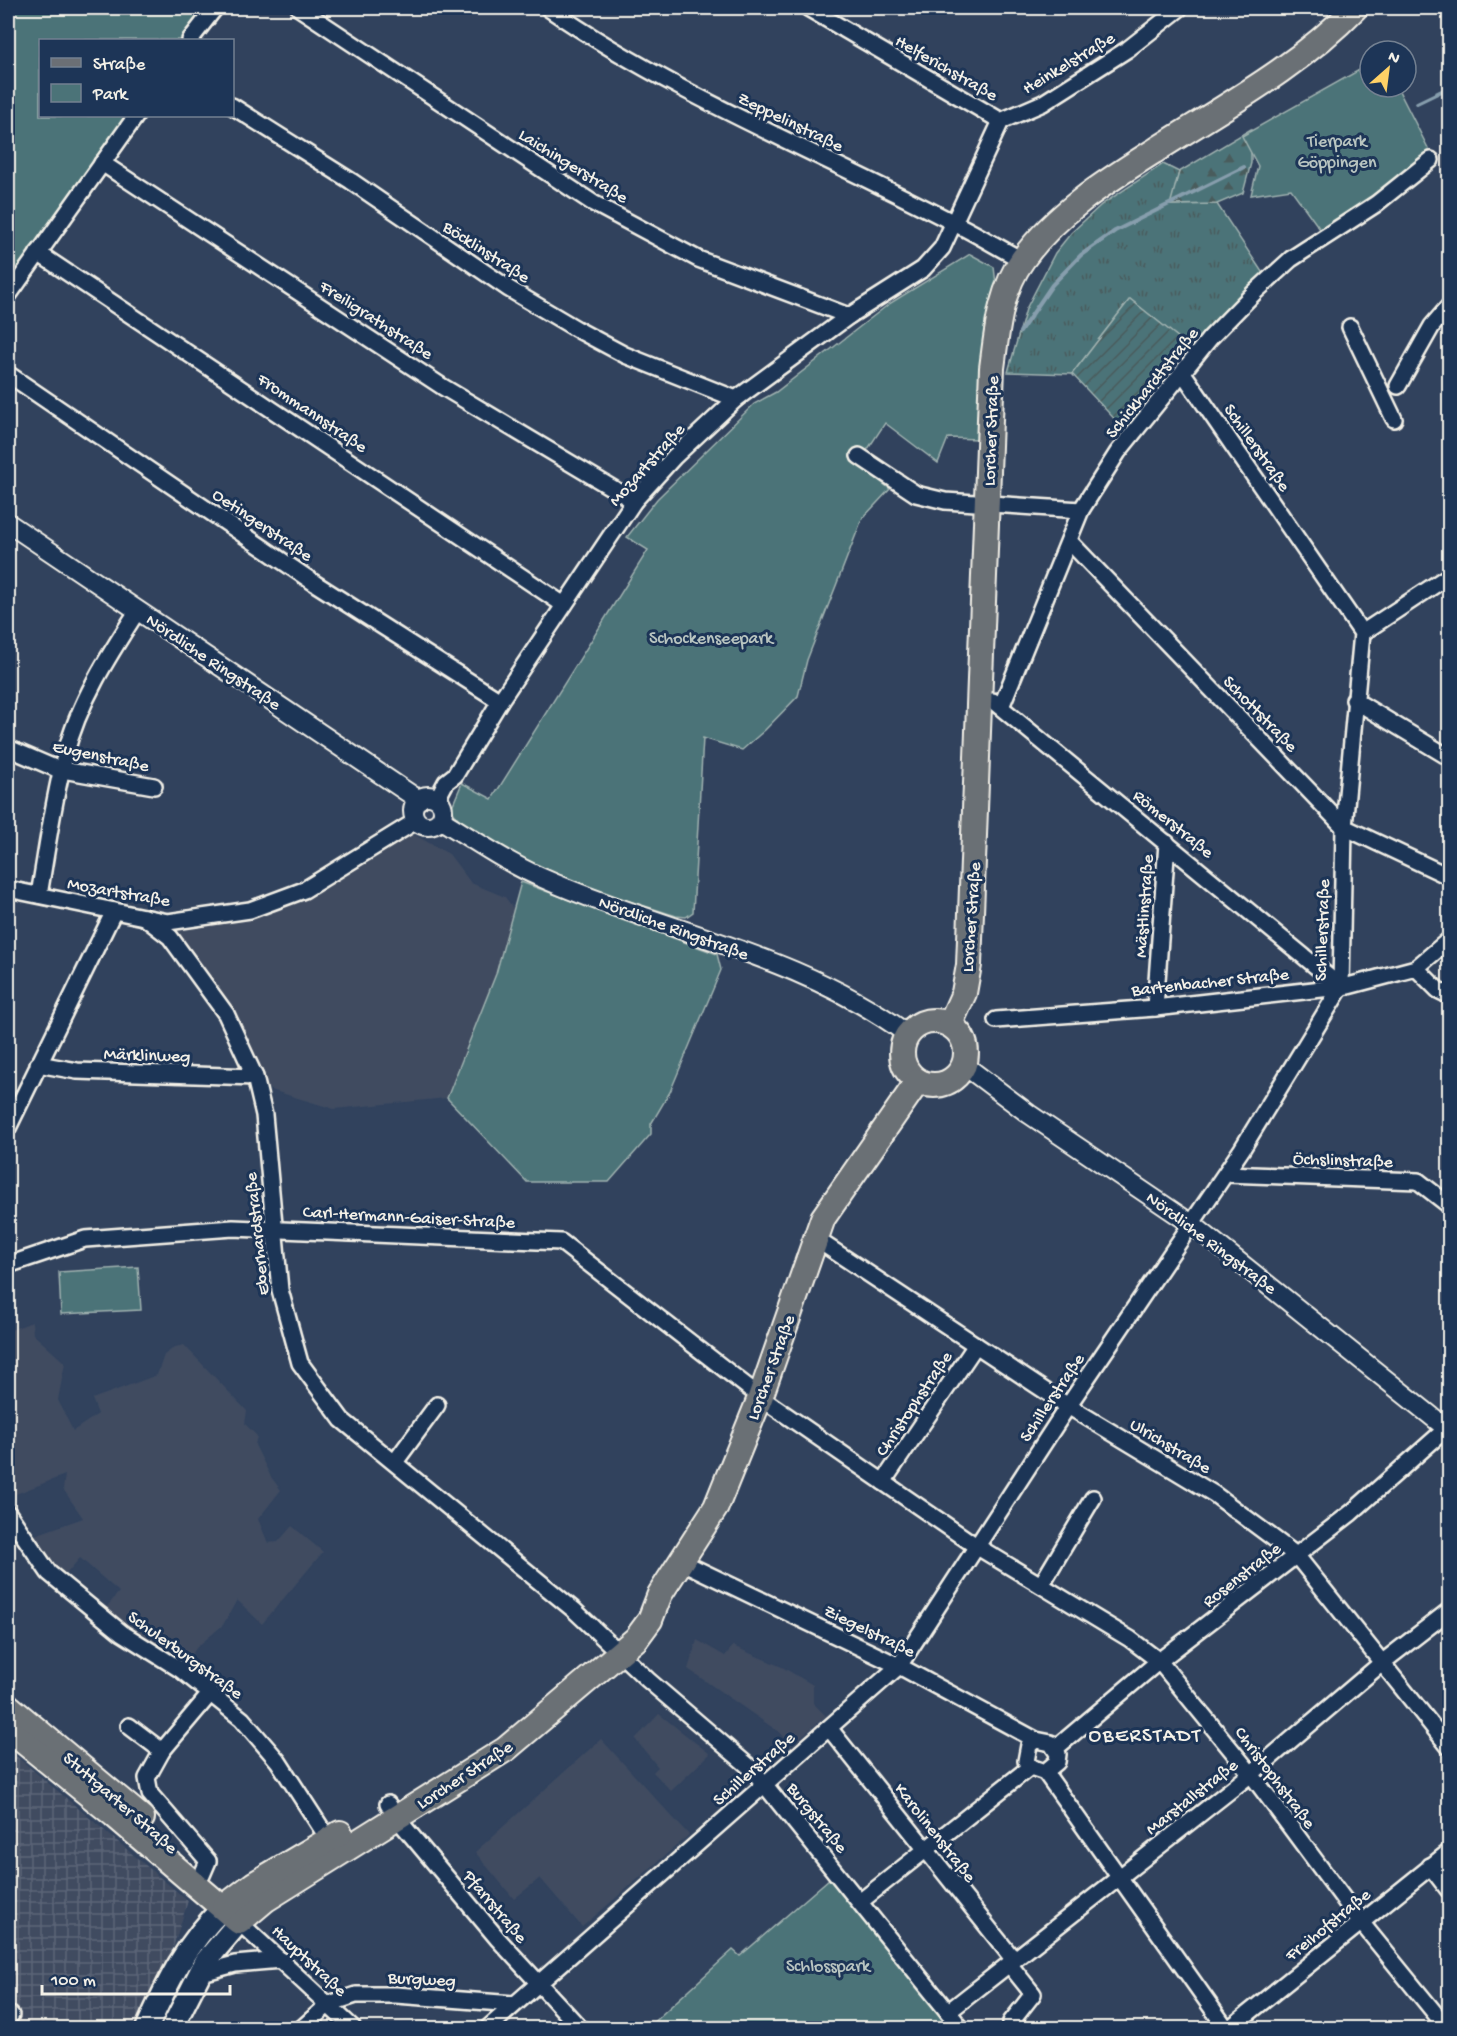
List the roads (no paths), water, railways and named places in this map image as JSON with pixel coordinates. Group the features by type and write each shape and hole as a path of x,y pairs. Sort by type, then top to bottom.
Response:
{"main road":[{"name":"Lorcher Straße","path":"950,1024 964,993 969,965 992,368 999,315 1010,283 1022,260 1065,214 1102,184 1278,73 1355,8"},
{"path":"931,1020 950,1024 963,1038 967,1056 964,1065 950,1082 928,1085 918,1081 910,1074 902,1055 908,1034 922,1023 931,1020"},
{"name":"Lorcher Straße","path":"231,1915 254,1884 329,1840 392,1811 506,1749 614,1649 650,1620 660,1594 716,1507 760,1398 823,1218 918,1081"},
{"name":"Stuttgarter Straße","path":"8,1706 130,1807 231,1915"},
{"name":"Stuttgarter Straße","path":"8,1730 198,1879"},
{"name":"Lorcher Straße","path":"231,1915 264,1900 392,1811"},
{"path":"172,2028 198,1974 219,1942 231,1915"},
{"path":"147,2028 190,1943 231,1915"}],"street":[{"path":"191,39 215,8"},
{"name":"Laichingerstraße","path":"298,8 593,203 698,258 849,316"},
{"name":"Zeppelinstraße","path":"548,8 656,74 954,223 1022,260"},
{"name":"Helferichstraße","path":"808,8 1001,121 954,223"},
{"name":"Heinkelstraße","path":"1001,121 1043,103 1128,49 1180,8"},
{"name":"Böcklinstraße","path":"234,107 351,182 466,261 570,325 625,355 735,399"},
{"path":"8,296 135,117"},
{"name":"Schickhardtstraße","path":"1001,707 1081,510 1118,452 1218,331 1291,259 1376,204 1431,160"},
{"name":"Freiligrathstraße","path":"102,163 443,387 634,501"},
{"name":"Mozartstraße","path":"437,799 634,501 674,457 735,399 849,316 923,269 942,248 954,223"},
{"name":"Frommannstraße","path":"38,254 223,374 564,605"},
{"path":"1398,386 1432,326 1449,305"},
{"path":"1350,327 1394,419"},
{"name":"Schillerstraße","path":"488,2028 899,1666 1068,1406 1193,1225 1341,987 1344,827 1362,633 1183,373"},
{"name":"Oetingerstraße","path":"8,374 316,584 500,701"},
{"path":"859,456 916,494 945,501 1081,510"},
{"name":"Nördliche Ringstraße","path":"8,523 419,800"},
{"name":"Schottstraße","path":"1069,541 1344,827 1449,878"},
{"path":"1362,633 1449,575"},
{"path":"39,896 62,770 84,703 138,610"},
{"name":"Römerstraße","path":"980,691 1341,987"},
{"path":"1354,700 1449,758"},
{"name":"Eugenstraße","path":"8,748 62,770 154,786"},
{"path":"428,796 437,799 443,811 441,820 429,827 416,821 414,807 419,800 428,796"},
{"name":"Nördliche Ringstraße","path":"441,820 540,877 787,969 849,997 908,1034"},
{"name":"Mozartstraße","path":"8,889 168,922 250,910 304,890 416,821"},
{"name":"Mästlinstraße","path":"1155,1008 1167,843"},
{"path":"8,1128 114,911"},
{"name":"Eberhardstraße","path":"144,917 170,937 226,1014 255,1077 264,1115 280,1290 300,1363 342,1420 574,1610 614,1649"},
{"name":"Bartenbacher Straße","path":"996,1020 1155,1008 1341,987 1416,968 1449,939"},
{"path":"1416,968 1438,990 1449,996"},
{"name":"Märklinweg","path":"38,1064 77,1071 255,1077"},
{"name":"Nördliche Ringstraße","path":"964,1065 1029,1114 1193,1225 1448,1429"},
{"name":"Öchslinstraße","path":"1226,1174 1418,1181 1449,1206"},
{"name":"Carl-Hermann-Gaiser-Straße","path":"8,1265 85,1239 233,1228 561,1242 760,1398"},
{"name":"Ulrichstraße","path":"816,1239 1068,1406 1214,1494 1296,1556 1383,1662 1449,1748"},
{"name":"Christophstraße","path":"883,1482 976,1345"},
{"name":"Christophstraße","path":"760,1398 976,1546 1130,1639 1159,1661 1251,1774 1360,1921 1447,2028"},
{"path":"395,1462 437,1405"},
{"name":"Rosenstraße","path":"1056,1748 1159,1661 1351,1513 1448,1429"},
{"path":"1041,1585 1093,1498"},
{"name":"Schulerburgstraße","path":"8,1513 24,1539 59,1582 122,1633 181,1670 242,1719 278,1761 329,1840"},
{"name":"Ziegelstraße","path":"682,1562 899,1666 1036,1740"},
{"name":"Marstallstraße","path":"948,2012 1251,1774 1383,1662 1449,1610"},
{"name":"Burgstraße","path":"614,1649 766,1783 961,2028"},
{"path":"198,1879 208,1861 150,1794 147,1778 162,1751 210,1694"},
{"path":"129,1726 162,1751"},
{"name":"Karolinenstraße","path":"829,1728 1012,1962"},
{"path":"1030,1767 1026,1752 1029,1745 1036,1740 1044,1740 1056,1748 1056,1762 1045,1772"},
{"path":"861,1901 1030,1767"},
{"path":"1030,1767 1045,1772 1117,1878 1228,2028"},
{"name":"Pfarrstraße","path":"392,1811 537,1983 580,2028"},
{"name":"Freihofstraße","path":"1228,2028 1449,1851"},
{"path":"1430,1866 1449,1892"},
{"name":"Hauptstraße","path":"231,1915 353,2028"},
{"path":"198,1974 235,1964 281,1960"},
{"path":"1012,1962 1034,1994 1011,2022 1020,2028"},
{"name":"Burgweg","path":"329,2004 356,1995 396,1995 514,2004"},
{"path":"302,2028 329,2004"}],"waterway":[{"path":"1417,103 1450,87"},
{"path":"1020,332 1052,285 1081,255 1115,231 1244,167"}],"district":[{"name":"OBERSTADT","path":"1145,1734"}],"park label":[{"name":"Tierpark Göppingen","path":"1337,150"},
{"name":"Schockenseepark","path":"711,637"},
{"name":"Schlosspark","path":"828,1965"}]}
